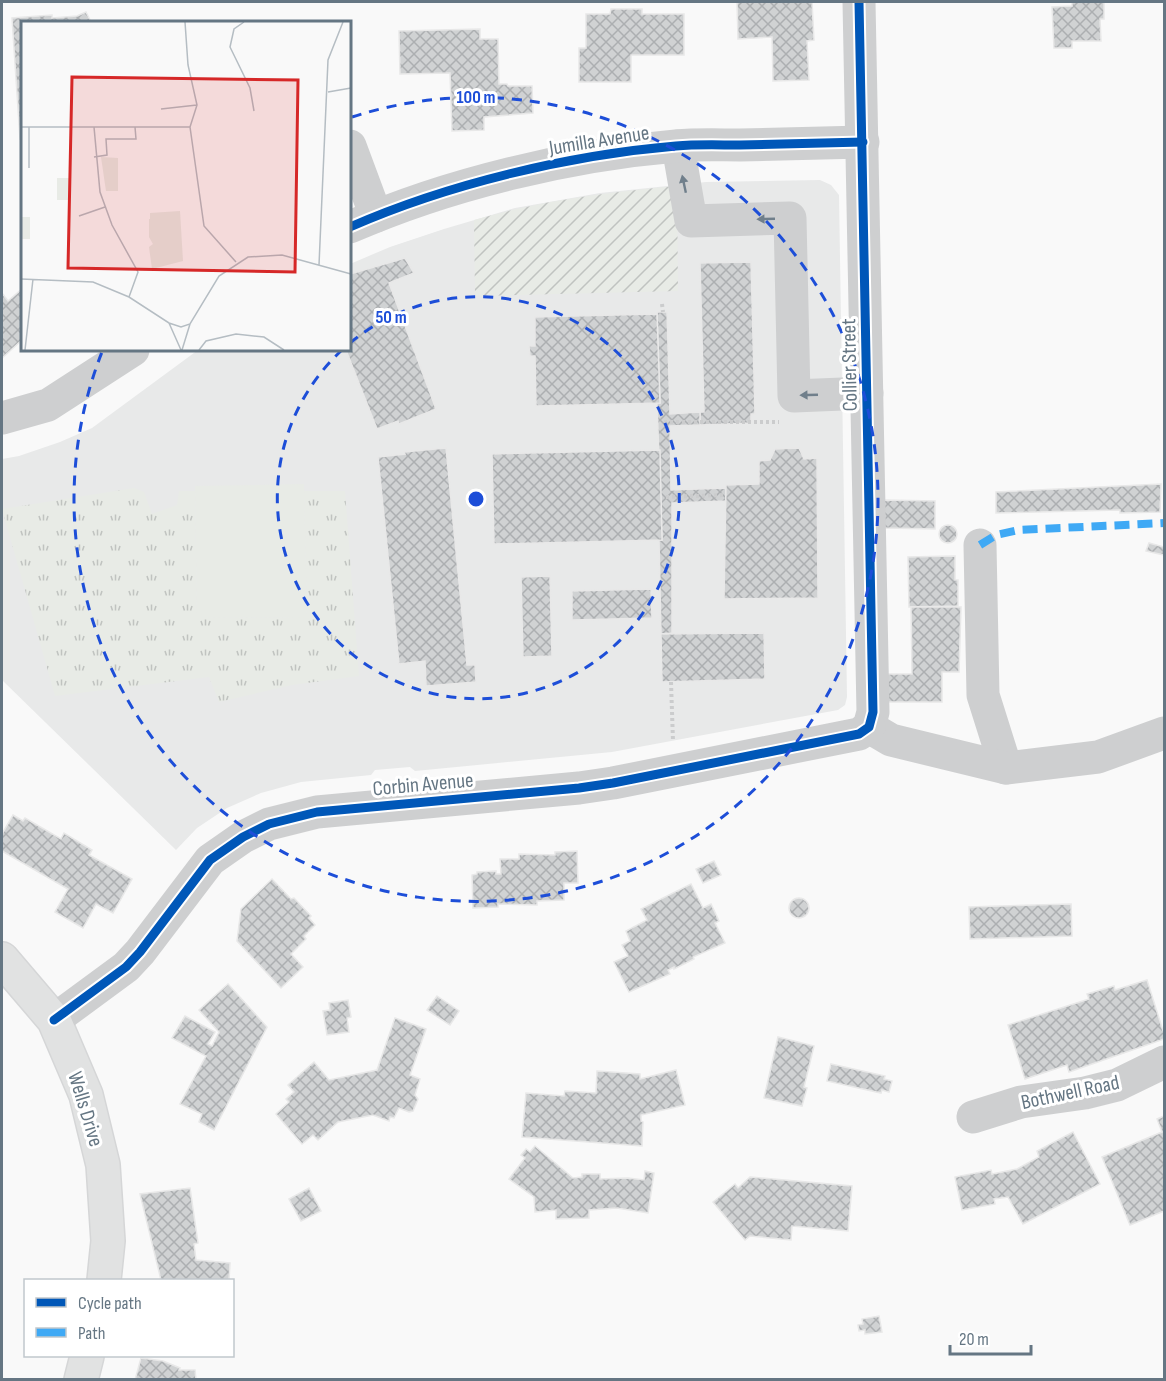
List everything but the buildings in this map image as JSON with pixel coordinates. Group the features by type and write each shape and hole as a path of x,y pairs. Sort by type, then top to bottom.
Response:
{"main road":[{"name":"Wells Drive","path":"2,959 54,1020 86,1095 103,1165 108,1240 104,1279"},
{"path":"81,1380 87,1357"}],"street":[{"name":"Collier Street","path":"860,2 873,712 869,727"},
{"name":"Jumilla Avenue","path":"363,221 463,187 552,165 630,152 678,146 863,142"},
{"path":"678,146 692,221 790,218 794,396 867,393"},
{"path":"351,152 363,221"},
{"path":"2,418 48,405 131,351"},
{"path":"980,545 983,695 1006,768"},
{"path":"869,727 891,740 1006,768 1098,758 1164,733"},
{"name":"Corbin Avenue","path":"54,1020 126,967 210,860 243,837 269,824 317,812 613,783 859,734 869,727"},
{"name":"Bothwell Road","path":"974,1117 1021,1102 1085,1093 1118,1085 1164,1062"}],"path":[{"path":"662,304 663,312"},
{"path":"664,422 782,423"},
{"path":"666,497 726,495"},
{"path":"671,682 674,748"}],"shaded area":[{"path":"820,180 831,185 839,195 847,697 845,705 838,710 612,752 415,771 410,767 375,770 371,775 301,782 261,793 227,808 197,828 176,850 2,680 2,459 19,456 60,442 92,428 197,351 351,351 351,264 390,247 515,208 600,193 706,182"}],"green space":[{"path":"677,186 678,291 475,296 474,220 574,198"},
{"path":"304,484 307,617 197,618 195,486"},
{"path":"134,488 144,492 152,514 177,505 179,491 195,491 197,618 307,617 304,491 345,491 359,676 292,685 219,702 209,677 55,696 2,509"}],"marked path":[{"path":"980,545 996,535 1019,530 1164,523"}],"cycle path":[{"path":"54,1020 126,967 210,860 243,837 269,824 317,812 613,783 859,734 869,727 873,712 859,2"},
{"path":"351,227 427,197 468,185 594,156 684,145 863,142"}]}
